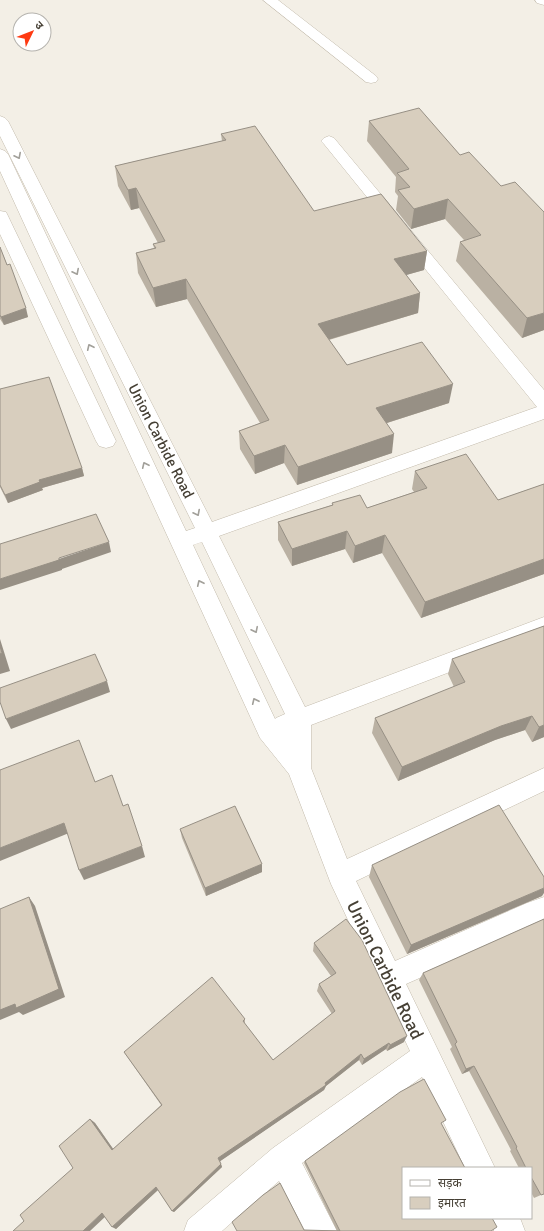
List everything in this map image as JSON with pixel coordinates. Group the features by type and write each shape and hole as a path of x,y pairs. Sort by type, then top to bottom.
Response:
{"street":[{"path":"270,0 371,79"},
{"name":"Union Carbide Road","path":"0,121 207,532 299,719 299,768"},
{"path":"330,141 544,403"},
{"name":"Union Carbide Road","path":"0,154 268,730 299,768 340,875 480,1167"},
{"path":"0,216 106,441"},
{"path":"181,541 544,412"},
{"path":"268,730 544,626"},
{"path":"340,875 544,779"},
{"path":"389,978 536,912 544,910"},
{"path":"199,1231 283,1158 427,1056"},
{"path":"283,1158 322,1231"},
{"path":"504,1219 510,1231"}],"building":[{"path":"419,108 460,155 469,152 501,186 515,182 544,212 544,313 527,318 460,242 481,235 448,199 414,209 398,190 410,187 397,173 409,169 369,121"},
{"path":"255,126 314,211 381,194 427,251 394,259 420,293 318,324 347,365 422,342 453,384 376,408 394,434 298,467 285,445 254,456 239,431 269,420 186,279 153,288 136,253 156,248 153,244 165,241 136,188 128,190 115,166 226,140 221,134"},
{"path":"0,247 7,265 10,264 26,308 1,317 0,315"},
{"path":"49,377 82,468 39,480 40,482 5,495 0,485 0,389"},
{"path":"466,454 498,500 544,484 544,559 425,602 385,535 355,546 347,531 292,549 278,522 360,495 367,508 427,488 415,471"},
{"path":"96,514 109,542 0,579 0,544"},
{"path":"544,626 544,725 539,727 532,716 501,726 402,767 375,718 465,682 452,659"},
{"path":"95,654 107,681 6,719 0,702 0,688"},
{"path":"79,740 95,782 112,775 123,806 128,804 142,846 79,870 64,823 0,848 0,770"},
{"path":"499,805 544,877 544,888 411,945 372,865"},
{"path":"235,806 262,864 205,888 180,829"},
{"path":"29,897 59,989 16,1008 15,1004 0,1010 0,909"},
{"path":"346,919 362,940 407,1036 390,1045 389,1043 364,1059 361,1054 325,1083 326,1085 218,1158 221,1164 172,1211 156,1187 112,1227 102,1213 83,1231 13,1231 24,1221 20,1215 73,1168 59,1146 90,1119 112,1150 162,1105 124,1052 212,977 245,1019 243,1021 273,1060 335,1011 319,984 336,973 314,943"},
{"path":"544,919 544,1194 541,1195 532,1179 532,1167 526,1167 516,1148 517,1147 474,1066 466,1069 455,1044 457,1042 423,973"},
{"path":"424,1079 446,1120 441,1123 464,1167 402,1167 402,1219 493,1219 497,1227 491,1231 340,1231 305,1161 400,1092"},
{"path":"280,1183 304,1230 340,1231 237,1231 232,1222 263,1195"}]}
